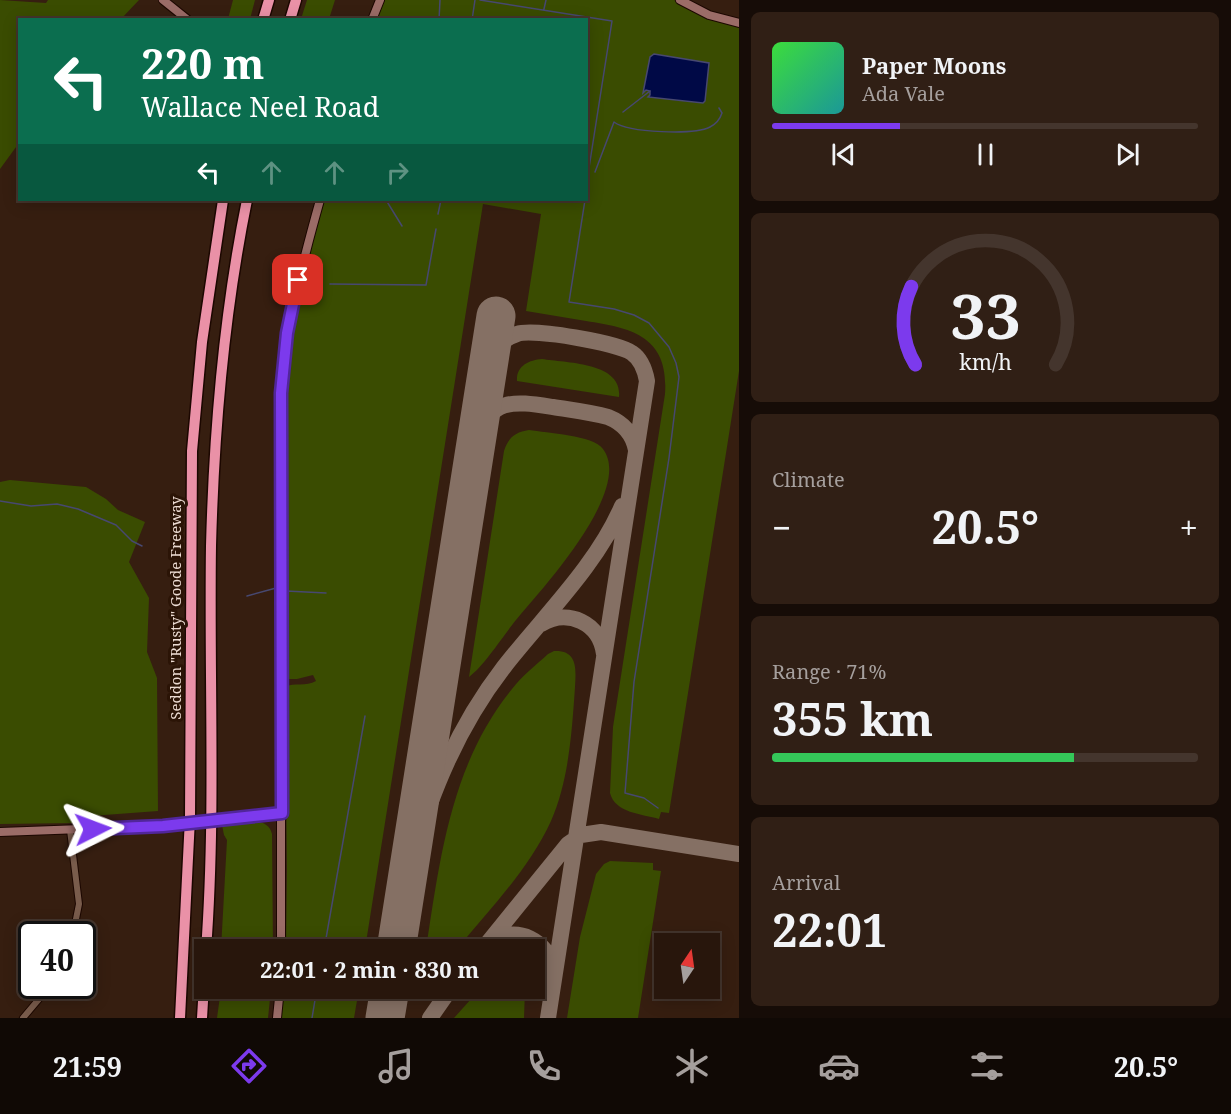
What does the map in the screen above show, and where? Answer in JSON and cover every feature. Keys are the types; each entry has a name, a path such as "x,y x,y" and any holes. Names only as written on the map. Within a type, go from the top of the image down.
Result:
{"highway":[{"path":"264,18 269,0"},
{"path":"291,18 296,0"},
{"name":"Seddon \"Rusty\" Goode Freeway","path":"180,1018 190,818 192,451 202,342 223,201"},
{"path":"207,939 211,856 211,547 216,429 234,266 247,201"},
{"path":"202,1018 203,999"}],"street":[{"path":"163,0 186,18"},
{"path":"373,18 380,0"},
{"path":"680,0 709,15 739,23"},
{"path":"281,939 281,393 293,299 320,201"},
{"path":"0,832 163,826 282,813"},
{"path":"70,830 79,904 76,921"},
{"path":"23,1018 39,999"},
{"path":"277,1018 279,999"}],"green space":[{"path":"0,0 46,3 48,0 139,0 122,18 18,18 18,144 0,169"},
{"path":"233,0 255,0 250,18 228,18"},
{"path":"307,0 335,0 329,18 301,18"},
{"path":"385,0 674,0 704,17 739,27 739,371 669,813 661,812 659,819 637,814 617,805 610,793 613,727 665,394 665,375 661,360 645,339 633,332 619,327 526,311 541,214 483,204 367,939 286,939 285,687 316,681 313,675 297,679 285,677 285,389 291,337 306,264 325,201 588,201 588,18 376,18"},
{"path":"542,359 591,366 603,371 618,385 619,397 517,381 519,371 524,365"},
{"path":"529,430 580,438 598,444 603,449 609,467 606,489 596,513 563,564 469,677 504,451 513,436"},
{"path":"10,480 86,487 106,499 118,510 145,522 129,562 149,598 147,652 157,678 158,811 91,816 76,823 0,824 0,482"},
{"path":"554,651 568,654 574,662 576,674 569,755 562,789 551,821 532,856 465,939 428,939 451,813 475,748 491,718 512,689 548,654"},
{"path":"256,821 270,828 272,834 273,939 222,939 227,840 222,825"},
{"path":"610,861 653,863 653,870 661,871 638,1018 567,1018 580,937 596,874 604,864"},
{"path":"220,999 270,999 268,1018 217,1018"},
{"path":"283,999 357,999 354,1018 281,1018"},
{"path":"471,999 525,999 524,1018 454,1018"}],"shaded area":[{"path":"654,54 709,63 705,101 703,103 648,97 650,91 646,90 643,93 650,57"}],"waterway":[{"path":"439,18 440,0"},
{"path":"472,18 475,0"},
{"path":"480,0 612,21 588,174"},
{"path":"544,9 546,0"},
{"path":"623,112 650,91"},
{"path":"595,172 614,122 647,131 702,130 710,127 719,119 722,113 719,108"},
{"path":"387,201 402,226"},
{"path":"438,214 441,201"},
{"path":"585,201 569,302 614,309 634,315 649,323 669,347 679,377 669,458 634,682 625,793 644,798 658,808"},
{"path":"330,284 426,285 436,229"},
{"path":"0,501 31,506 57,504 78,509 116,525 132,541 142,546"},
{"path":"247,596 276,588"},
{"path":"286,591 326,593"},
{"path":"326,939 365,716"},
{"path":"312,1018 315,999"}],"taxiway":[{"path":"489,362 499,345 511,336 526,333 557,335 594,341 632,353 642,365 647,381 548,1018"},
{"path":"476,442 488,417 496,410 505,405 526,404 608,417 618,422 626,430 636,450"},
{"path":"410,863 437,785 473,713 504,667 584,570 622,506"},
{"path":"541,624 551,619 562,618 581,621 596,634 604,654"},
{"path":"491,939 568,844 581,835 601,832 739,854"},
{"path":"496,939 510,935 520,935 532,939"},
{"path":"545,951 554,972"},
{"path":"430,1018 443,999"}],"runway":[{"path":"398,939 496,316"},
{"path":"385,1018 388,999"}],"route":[{"path":"93,829 163,826 282,813 281,393 287,333 298,280"}]}
